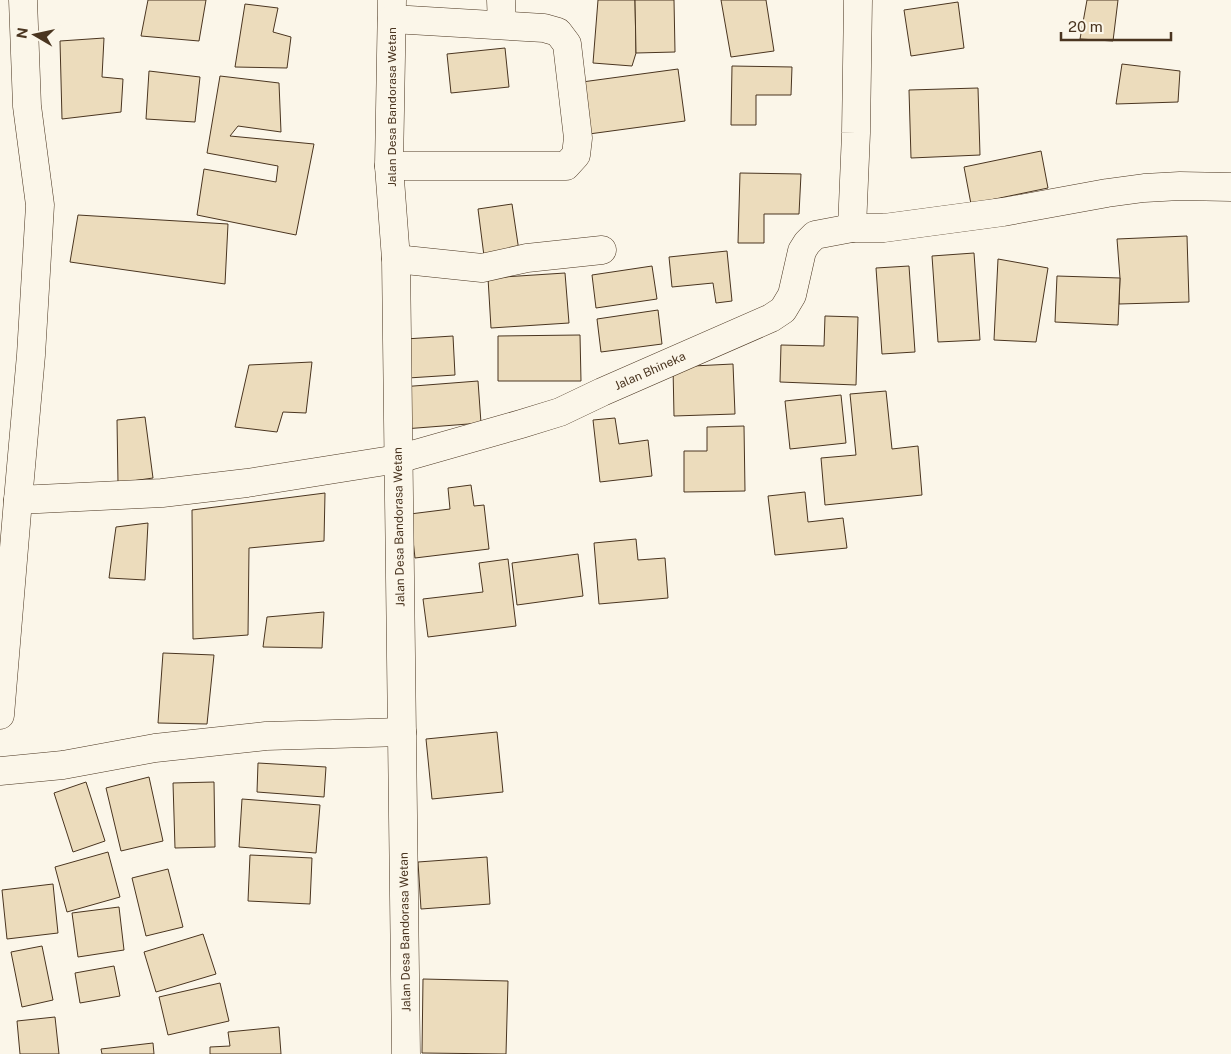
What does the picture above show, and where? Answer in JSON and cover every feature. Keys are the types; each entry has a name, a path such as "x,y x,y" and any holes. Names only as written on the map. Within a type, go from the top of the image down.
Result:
{"street":[{"path":"0,715 31,355 40,205 27,106 23,0"},
{"path":"852,228 858,0"},
{"path":"389,166 566,166 576,156 578,138 567,44 558,32 502,12 392,10"},
{"name":"Jalan Desa Bandorasa Wetan","path":"392,10 389,166 396,259 402,732 400,1049"},
{"name":"Jalan Bhineka","path":"18,500 162,493 228,486 398,459 560,412 771,318 783,310 792,294 802,251 815,235 852,228 884,228 1003,212 1144,188 1180,186 1231,187"},
{"path":"396,259 482,268 526,258 602,250"},
{"path":"0,771 63,765 155,748 266,736 402,732"}],"building":[{"path":"148,0 206,0 199,41 141,36"},
{"path":"598,0 635,0 636,53 632,66 593,63"},
{"path":"635,0 674,0 675,52 636,53"},
{"path":"721,0 766,0 774,51 731,57"},
{"path":"1087,0 1118,0 1113,41 1080,39"},
{"path":"958,2 964,48 911,56 904,10"},
{"path":"245,4 278,8 273,32 291,37 287,68 235,67"},
{"path":"104,38 102,77 123,79 121,112 62,119 60,41"},
{"path":"505,48 509,87 451,93 447,54"},
{"path":"1122,64 1180,71 1178,102 1116,104"},
{"path":"732,66 792,67 791,95 756,95 756,125 731,125"},
{"path":"678,69 685,121 589,134 582,82"},
{"path":"149,71 200,77 195,122 146,119"},
{"path":"220,76 279,83 281,132 238,126 230,136 314,144 296,235 197,215 204,169 276,182 278,166 207,153"},
{"path":"978,88 980,155 911,158 909,90"},
{"path":"1041,151 1048,188 971,204 964,167"},
{"path":"740,173 801,174 799,214 764,214 764,243 738,243"},
{"path":"512,204 519,251 484,256 478,209"},
{"path":"78,215 228,224 225,284 70,262"},
{"path":"1187,236 1189,302 1119,304 1120,278 1117,239"},
{"path":"727,251 732,301 716,303 713,283 672,287 669,257"},
{"path":"974,253 980,340 938,342 932,256"},
{"path":"998,259 1048,268 1036,342 994,340"},
{"path":"652,266 657,299 596,308 592,275"},
{"path":"909,266 915,352 882,354 876,268"},
{"path":"565,273 569,323 491,328 488,278"},
{"path":"1057,276 1120,278 1118,325 1055,322"},
{"path":"658,310 662,344 601,352 597,319"},
{"path":"825,316 858,317 856,385 780,382 781,345 824,346"},
{"path":"580,335 581,381 498,381 498,336"},
{"path":"453,336 455,375 408,378 405,339"},
{"path":"312,362 306,413 283,412 277,432 235,427 249,365"},
{"path":"733,364 735,414 674,416 673,367"},
{"path":"478,381 481,423 404,429 401,387"},
{"path":"886,391 892,449 918,446 922,495 825,505 821,458 856,455 850,394"},
{"path":"841,395 846,443 790,449 785,401"},
{"path":"145,417 153,478 118,483 117,420"},
{"path":"615,418 619,444 648,440 652,476 600,482 593,420"},
{"path":"744,426 745,491 684,492 684,451 707,451 707,427"},
{"path":"471,485 474,506 484,505 489,549 415,558 410,514 450,509 448,488"},
{"path":"805,492 808,522 843,518 847,548 775,555 768,496"},
{"path":"325,493 324,541 249,548 248,635 193,639 192,510"},
{"path":"148,523 145,580 109,578 116,527"},
{"path":"636,539 638,560 665,558 668,598 599,604 594,543"},
{"path":"578,554 583,596 517,605 512,563"},
{"path":"508,559 516,626 428,637 423,599 483,592 479,563"},
{"path":"324,612 322,648 263,647 267,617"},
{"path":"163,653 214,655 207,724 158,723"},
{"path":"497,732 503,792 432,799 426,739"},
{"path":"258,763 326,767 324,797 257,792"},
{"path":"149,777 163,841 121,851 106,788"},
{"path":"86,782 105,841 73,852 54,793"},
{"path":"214,782 215,847 175,848 173,783"},
{"path":"242,799 320,805 316,853 239,847"},
{"path":"108,852 120,897 67,912 55,867"},
{"path":"250,855 312,858 310,904 248,901"},
{"path":"487,857 490,904 421,909 418,862"},
{"path":"168,869 183,927 146,936 132,878"},
{"path":"53,884 58,933 7,939 2,890"},
{"path":"119,907 124,950 78,957 72,913"},
{"path":"203,934 216,974 156,992 144,952"},
{"path":"42,946 53,1000 22,1007 11,952"},
{"path":"114,966 120,996 80,1003 75,973"},
{"path":"423,979 508,981 506,1054 422,1053"},
{"path":"220,983 229,1021 168,1035 159,997"},
{"path":"55,1017 59,1054 20,1054 17,1021"},
{"path":"279,1027 281,1054 210,1054 210,1047 230,1046 228,1032"},
{"path":"153,1043 154,1054 102,1054 101,1049"}]}
